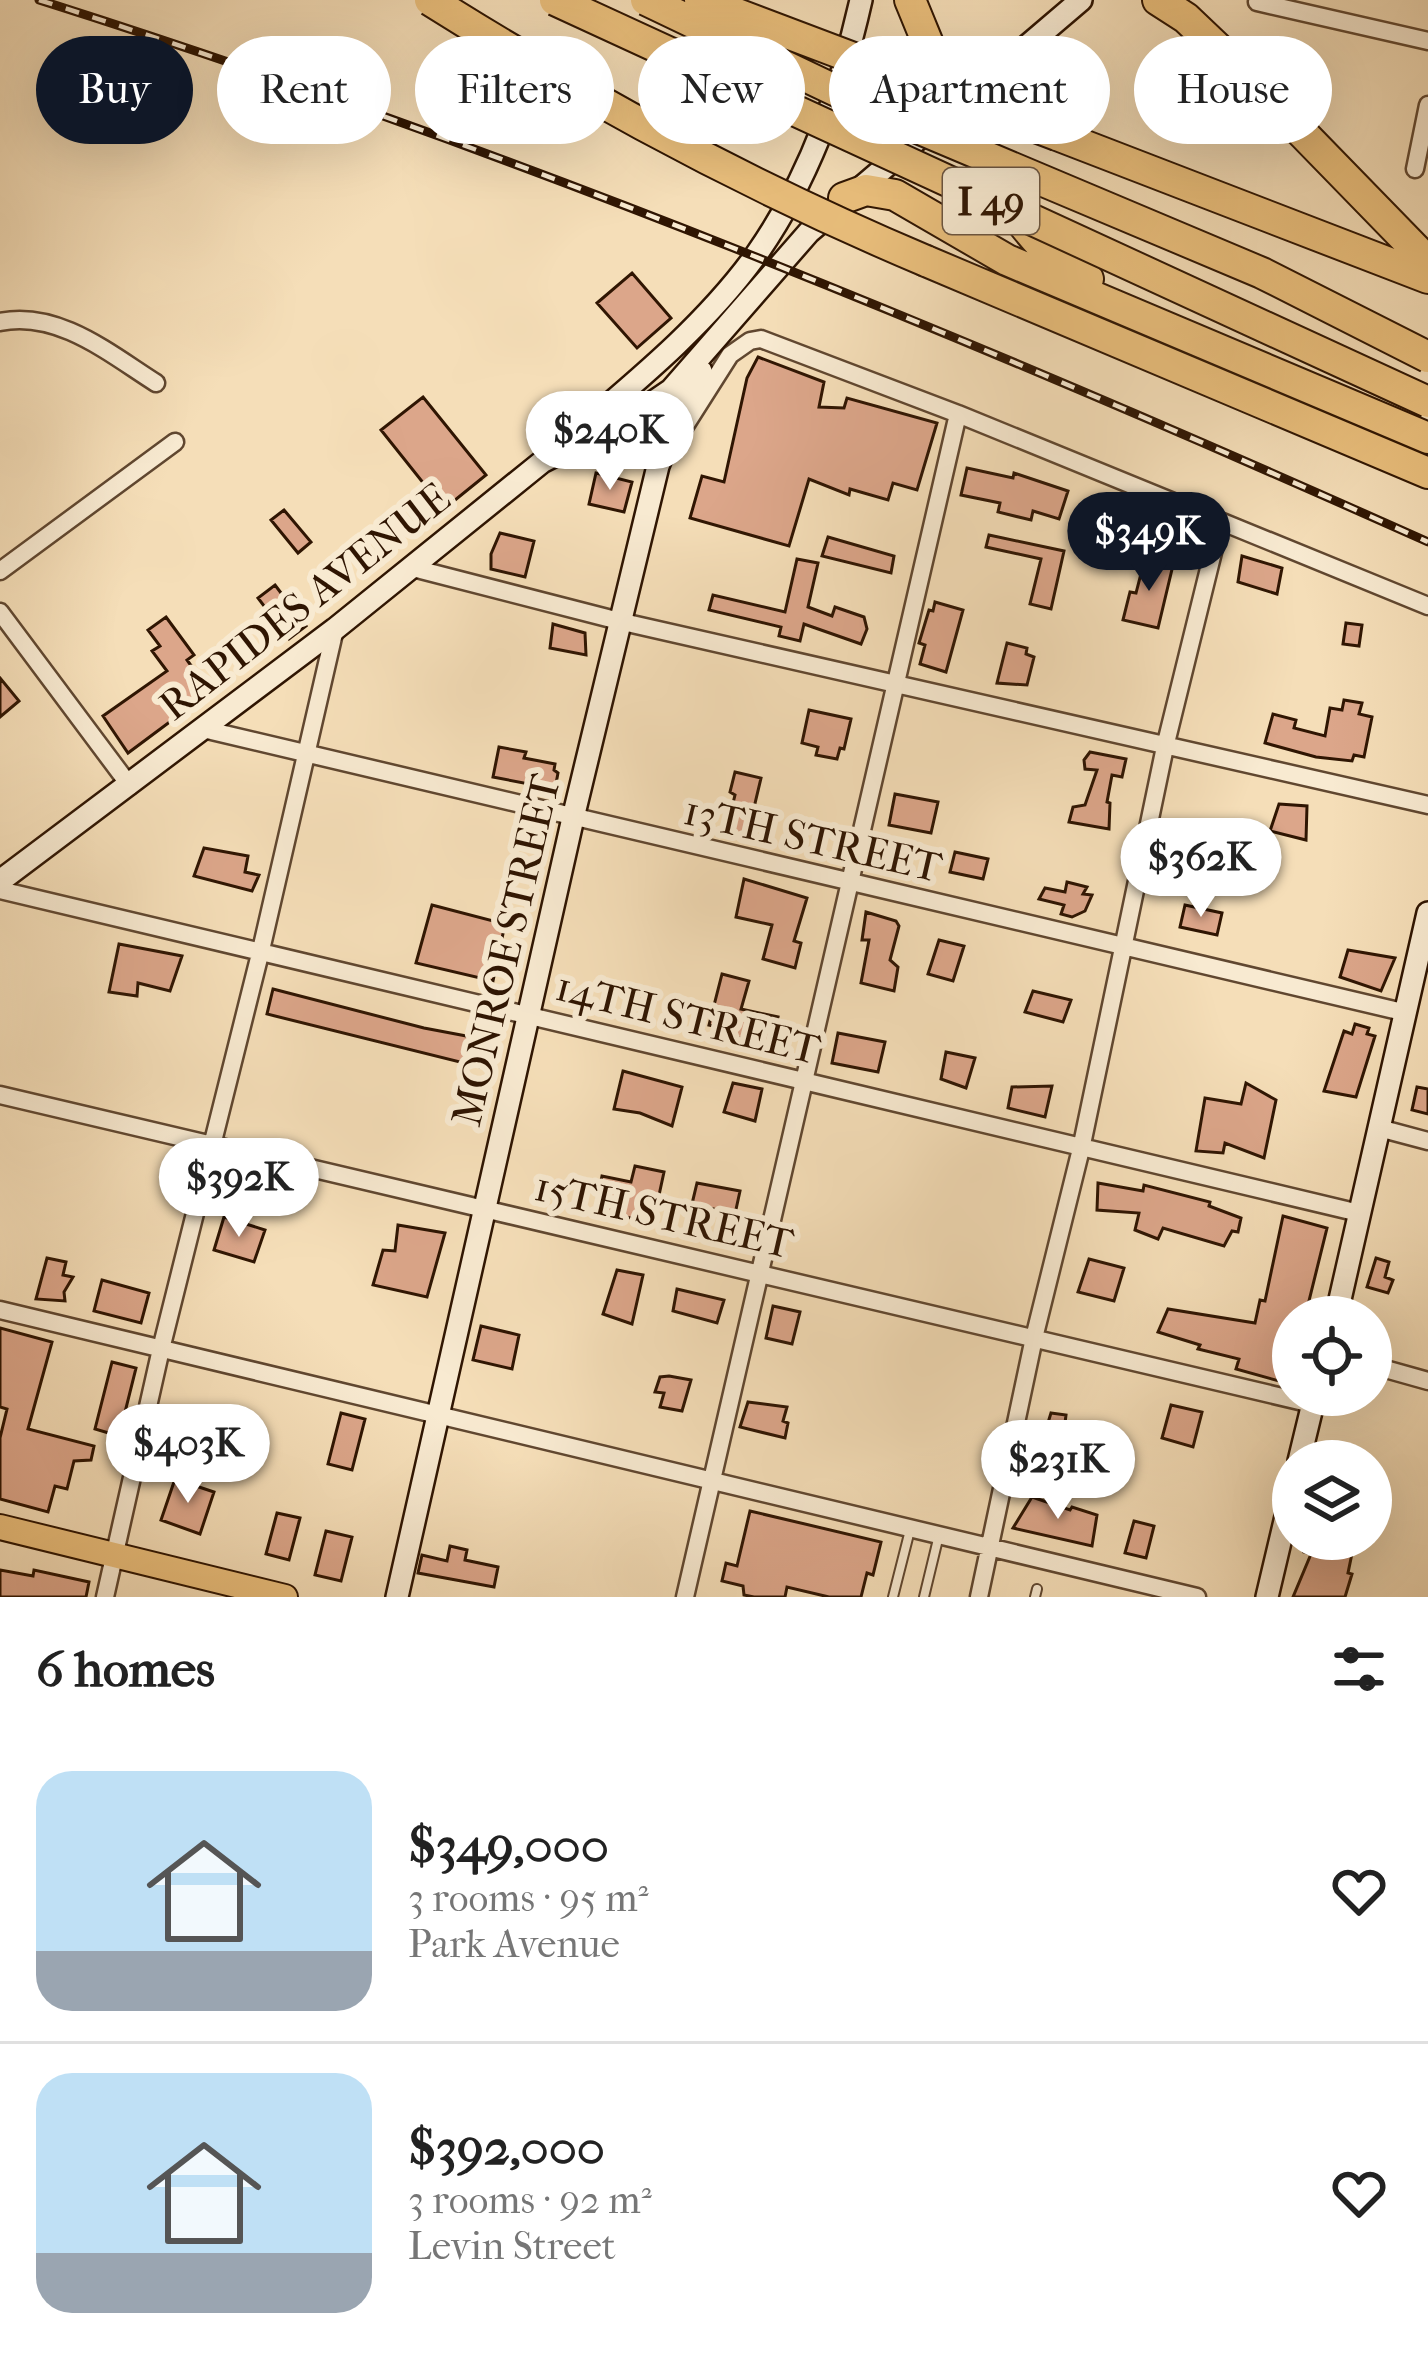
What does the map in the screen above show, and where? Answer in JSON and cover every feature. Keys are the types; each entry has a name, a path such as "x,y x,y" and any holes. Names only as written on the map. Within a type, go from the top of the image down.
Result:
{"highway":[{"path":"430,0 670,137 926,261 1428,473"},
{"name":"I 49","path":"555,0 1428,402"},
{"name":"I 49","path":"646,0 887,116 1262,273 1428,357"},
{"path":"700,0 1428,278"},
{"path":"910,0 925,36"},
{"path":"1158,0 1186,19 1247,76 1428,262"},
{"path":"975,144 998,187 1046,251 1142,317"},
{"path":"844,198 866,190 895,195 1007,260 1428,438"}],"main road":[{"path":"542,462 663,358 757,253 805,168 845,72 861,0"},
{"name":"RAPIDES AVENUE","path":"1038,36 1081,0"},
{"name":"RAPIDES AVENUE","path":"0,885 413,568 542,462 633,416 670,390 785,258 844,198 909,144"},
{"name":"MONROE STREET","path":"397,1597 573,818 658,466 687,394 724,333"},
{"path":"1341,1296 1428,913"},
{"path":"0,1527 285,1597"},
{"path":"1267,1597 1276,1560"}],"street":[{"path":"1257,2 1428,41"},
{"path":"1415,169 1428,105"},
{"path":"0,322 16,319 78,333 156,383"},
{"path":"658,466 691,423 730,355 750,341 775,342 1428,606"},
{"path":"685,1597 958,414"},
{"path":"0,571 175,442"},
{"path":"979,1597 1034,1338 1081,1149 1165,747 1220,524"},
{"path":"413,568 623,622 1428,805"},
{"path":"0,612 130,786"},
{"path":"104,1597 334,629"},
{"name":"13TH STREET","path":"202,729 1407,1013"},
{"name":"14TH STREET","path":"0,885 1359,1213"},
{"name":"15TH STREET","path":"0,1095 1272,1391"},
{"path":"1379,1129 1428,1141"},
{"path":"0,1310 1197,1597"},
{"path":"1392,1371 1428,1381"}],"lane":[{"path":"892,1597 910,1529"},
{"path":"925,1597 939,1535"}],"building":[{"path":"632,273 671,318 637,348 597,303"},
{"path":"758,357 824,382 819,407 844,408 847,398 937,423 917,490 893,483 888,500 850,489 849,495 809,479 789,546 690,518 702,476 724,482 747,378"},
{"path":"423,397 486,475 444,509 381,430"},
{"path":"967,468 1013,478 1014,473 1068,491 1059,519 1033,511 1031,520 998,512 1000,503 961,495"},
{"path":"596,473 632,482 624,512 589,504"},
{"path":"284,510 311,542 298,553 271,520"},
{"path":"500,533 534,541 525,577 491,569 491,554"},
{"path":"989,535 1064,551 1051,609 1030,604 1041,559 986,547"},
{"path":"828,537 894,556 891,573 822,556"},
{"path":"1242,556 1282,568 1277,594 1238,582"},
{"path":"1145,558 1173,565 1158,628 1123,620"},
{"path":"797,559 818,563 808,607 832,616 835,607 864,617 867,629 861,644 804,624 800,641 779,636 781,627 709,610 713,595 785,612"},
{"path":"275,585 306,626 289,639 258,598"},
{"path":"935,602 963,610 946,672 920,664 925,645 919,643"},
{"path":"166,617 194,655 187,660 210,692 128,753 103,716 167,671 152,651 160,646 148,630"},
{"path":"1346,623 1362,625 1359,646 1343,644"},
{"path":"553,624 585,633 586,655 550,648"},
{"path":"1007,643 1027,648 1026,654 1034,657 1027,685 997,683"},
{"path":"0,678 19,701 0,717"},
{"path":"1344,700 1362,703 1359,714 1372,717 1364,757 1354,755 1352,761 1316,757 1265,743 1273,714 1296,720 1294,728 1325,736 1330,708 1342,710"},
{"path":"809,710 851,719 837,759 816,755 818,747 802,743"},
{"path":"499,747 555,764 555,789 493,777"},
{"path":"1090,752 1126,759 1122,777 1112,775 1109,829 1069,822 1073,807 1085,805 1097,770 1085,769"},
{"path":"735,772 761,778 747,837 726,832"},
{"path":"895,794 938,802 931,833 889,825"},
{"path":"1279,804 1307,806 1306,840 1270,831"},
{"path":"204,848 248,856 245,872 259,875 252,891 194,876"},
{"path":"955,852 988,859 983,879 950,872"},
{"path":"744,879 807,898 794,941 801,943 795,968 763,959 772,925 736,917"},
{"path":"1067,882 1087,887 1083,894 1092,895 1085,911 1072,917 1061,914 1064,905 1039,899 1045,888 1065,892"},
{"path":"432,905 505,924 493,981 416,963"},
{"path":"1185,905 1222,913 1217,935 1180,927"},
{"path":"866,912 899,926 890,960 898,967 894,991 861,983 869,940 862,940"},
{"path":"939,940 964,946 953,981 928,974"},
{"path":"119,944 182,956 170,991 138,983 137,996 109,992"},
{"path":"1348,950 1395,958 1381,991 1340,977"},
{"path":"722,974 749,981 741,1009 778,1017 771,1045 726,1035 728,1029 709,1025"},
{"path":"273,989 498,1042 492,1070 267,1014"},
{"path":"1033,991 1071,1000 1063,1022 1025,1012"},
{"path":"1355,1024 1369,1028 1367,1034 1375,1036 1356,1097 1324,1091 1344,1031 1352,1034"},
{"path":"838,1033 885,1042 878,1072 832,1063"},
{"path":"946,1052 975,1058 966,1088 941,1079"},
{"path":"623,1071 682,1087 672,1126 614,1109"},
{"path":"733,1083 762,1089 755,1121 724,1112"},
{"path":"1246,1083 1276,1100 1264,1158 1225,1143 1223,1153 1196,1151 1205,1098 1241,1104"},
{"path":"1052,1086 1045,1117 1008,1108 1012,1087"},
{"path":"1417,1087 1428,1089 1428,1114 1412,1110"},
{"path":"635,1166 664,1172 653,1223 595,1210 602,1176 631,1182"},
{"path":"697,1183 740,1191 735,1214 692,1204"},
{"path":"1098,1183 1143,1191 1144,1185 1210,1202 1209,1206 1241,1218 1238,1232 1232,1231 1224,1246 1163,1228 1158,1239 1135,1230 1139,1213 1097,1210"},
{"path":"1283,1216 1327,1228 1310,1296 1272,1296 1272,1379 1236,1369 1239,1359 1158,1332 1168,1309 1255,1323 1260,1300 1265,1301"},
{"path":"224,1217 265,1230 254,1262 214,1250"},
{"path":"398,1225 445,1233 427,1297 373,1285 383,1250 395,1251"},
{"path":"47,1258 66,1262 63,1275 73,1277 64,1292 65,1301 36,1299"},
{"path":"1376,1258 1389,1262 1385,1277 1393,1280 1388,1293 1367,1287"},
{"path":"1089,1259 1124,1268 1114,1301 1078,1292"},
{"path":"617,1270 643,1275 632,1324 603,1314"},
{"path":"102,1280 149,1293 141,1323 94,1311"},
{"path":"677,1289 724,1300 717,1323 673,1311"},
{"path":"773,1306 800,1312 792,1344 766,1338"},
{"path":"481,1326 519,1335 512,1369 473,1360"},
{"path":"0,1328 52,1342 28,1429 94,1446 91,1460 74,1461 67,1489 55,1486 48,1512 0,1499 0,1438 7,1409 0,1407"},
{"path":"112,1362 136,1368 119,1436 95,1429"},
{"path":"660,1377 691,1380 682,1411 660,1407 664,1393 655,1392"},
{"path":"748,1402 787,1407 785,1438 740,1427"},
{"path":"1171,1405 1202,1412 1193,1447 1162,1438"},
{"path":"341,1413 365,1419 352,1470 328,1464"},
{"path":"1051,1413 1066,1415 1065,1423 1081,1428 1075,1450 1043,1439"},
{"path":"175,1479 214,1492 200,1534 161,1520"},
{"path":"1032,1497 1097,1515 1092,1546 1013,1528"},
{"path":"750,1511 881,1542 873,1575 867,1573 861,1597 829,1597 787,1587 785,1597 754,1597 744,1595 743,1586 722,1581 726,1563 737,1566"},
{"path":"277,1513 300,1518 289,1560 266,1554"},
{"path":"1134,1521 1154,1526 1146,1558 1125,1553"},
{"path":"326,1531 352,1537 341,1581 315,1575"},
{"path":"450,1546 467,1550 465,1560 498,1567 494,1587 418,1573 422,1555 447,1561"},
{"path":"1308,1560 1351,1560 1345,1597 1293,1597"},
{"path":"0,1570 33,1576 34,1570 89,1582 86,1597 0,1597"}],"railway":[{"path":"39,0 393,119 741,251 1086,393 1428,542"}]}
